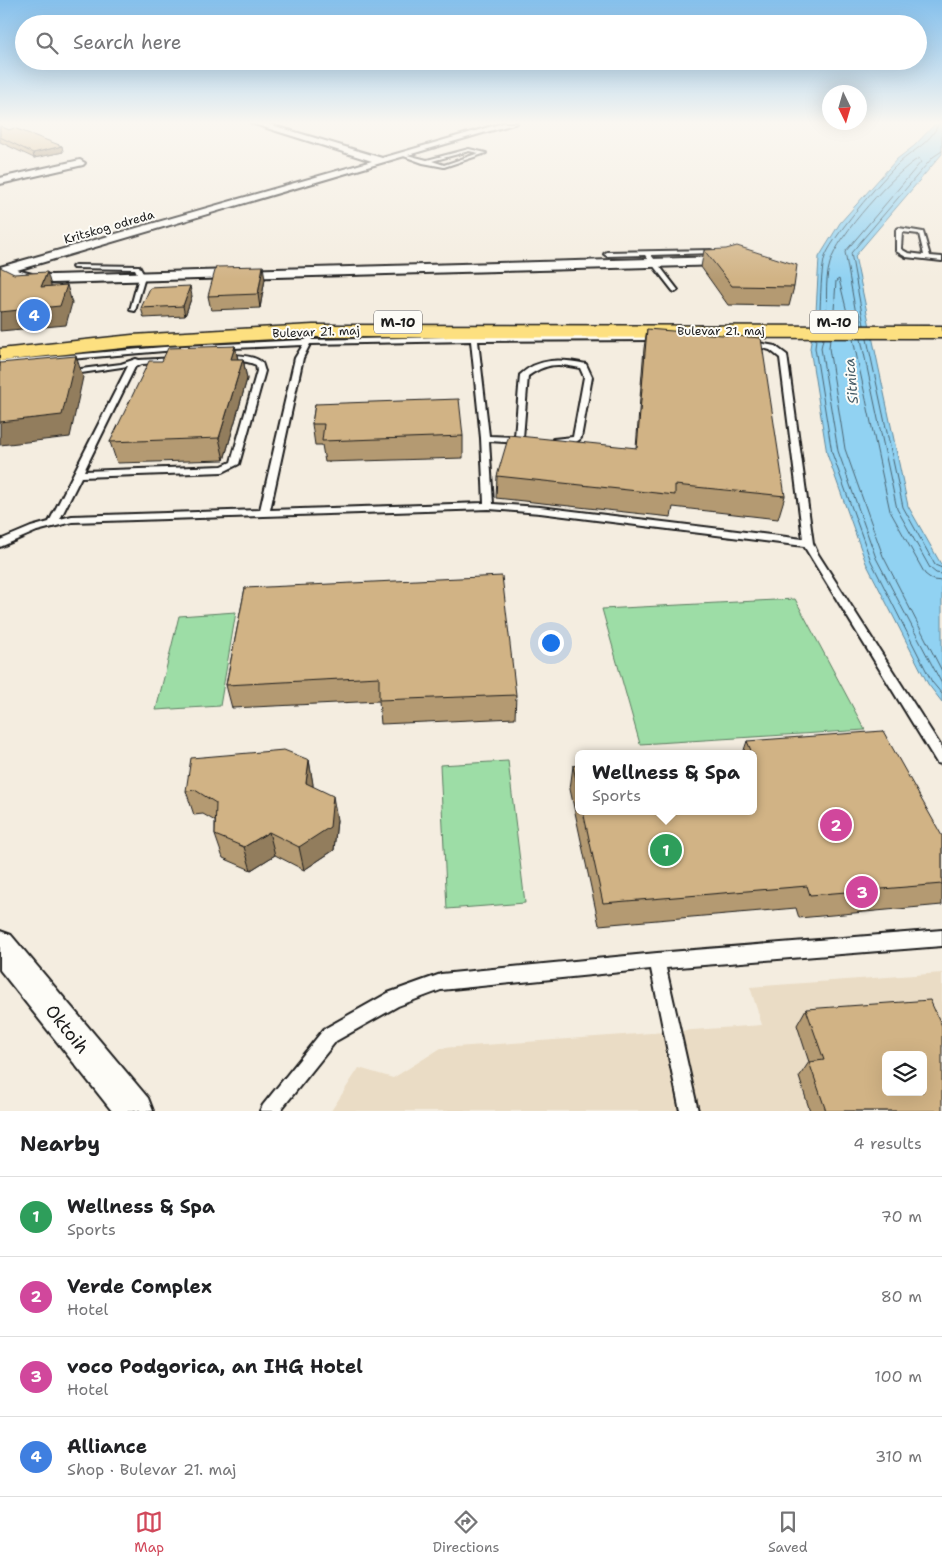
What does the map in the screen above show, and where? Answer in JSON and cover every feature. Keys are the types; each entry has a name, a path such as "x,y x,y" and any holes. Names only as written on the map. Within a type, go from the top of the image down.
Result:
{"main road":[{"name":"Bulevar 21. maj","path":"0,346 183,330 332,323 780,326"},
{"name":"M-10","path":"780,326 890,327 942,324"},
{"name":"Bulevar 21. maj","path":"0,355 142,340 680,335 780,326"},
{"name":"M-10","path":"890,327 942,332"}],"street":[{"path":"0,181 26,175"},
{"name":"Kritskog odreda","path":"2,270 335,175"},
{"path":"2,270 31,278 142,277 651,258 723,261"},
{"name":"Oktoih","path":"0,946 135,1111"}],"lane":[{"path":"927,257 921,233 899,230 898,250 901,253 927,257 942,259"},
{"path":"607,254 651,258 711,252"},
{"path":"651,258 675,290"},
{"path":"75,267 137,267 142,277 133,310"},
{"path":"0,363 310,337 474,339 680,335 708,341"},
{"path":"264,514 299,358 310,337"},
{"path":"474,339 485,438 489,506"},
{"path":"735,342 764,346 777,351 784,357 808,543 822,569 942,759"},
{"path":"54,522 132,366 136,363 140,350"},
{"path":"78,474 223,469 236,464 261,367 259,364 247,359 216,358"},
{"path":"59,374 136,363 181,360"},
{"path":"485,438 524,440 524,375 542,363 565,362 583,366 588,377 577,438 574,441 548,441"},
{"path":"0,544 54,522 72,520 489,506 533,509 808,543"},
{"path":"269,1111 330,1035 394,999 417,989 441,982 657,961 942,938"},
{"path":"657,961 690,1111"}],"shaded area":[{"path":"942,973 942,1111 331,1111 359,1068 393,1078 441,1048 762,1025 750,987"}],"green space":[{"path":"795,599 865,730 640,744 602,609"},
{"path":"236,612 220,706 156,710 179,616"},
{"path":"508,761 525,903 447,909 440,765"}],"water":[{"name":"Sitnica","path":"883,175 924,175 855,256 908,506 942,566 942,702 928,684 866,563 827,454 810,348 816,312 819,257 840,223"}],"building":[{"path":"737,246 797,265 794,287 732,286 704,250 726,249"},
{"path":"263,266 258,294 208,296 216,267"},
{"path":"0,267 14,274 47,272 41,287 67,285 60,306 0,312"},
{"path":"190,286 183,306 141,308 150,288"},
{"path":"647,329 761,338 785,496 675,485 675,495 497,476 509,435 637,448"},
{"path":"235,346 231,359 243,359 219,438 110,442 149,361 162,361 168,348"},
{"path":"76,356 62,415 0,422 0,363"},
{"path":"459,399 463,436 322,441 324,424 312,424 315,404"},
{"path":"502,576 516,695 379,700 379,677 226,685 245,588"},
{"path":"883,731 942,836 942,884 810,895 807,886 603,903 584,815 757,815 757,750 751,750 747,741"},
{"path":"284,750 309,760 306,783 333,796 330,827 299,847 269,832 244,847 215,835 216,803 195,790 186,791 191,758"},
{"path":"930,1000 942,1026 942,1111 826,1111 809,1062 824,1060 806,1009"}],"place":[{"name":"Alliance","path":"34,315"},
{"name":"Verde Complex","path":"836,825"},
{"name":"Wellness & Spa","path":"666,850"},
{"name":"voco Podgorica, an IHG Hotel","path":"862,892"}]}
